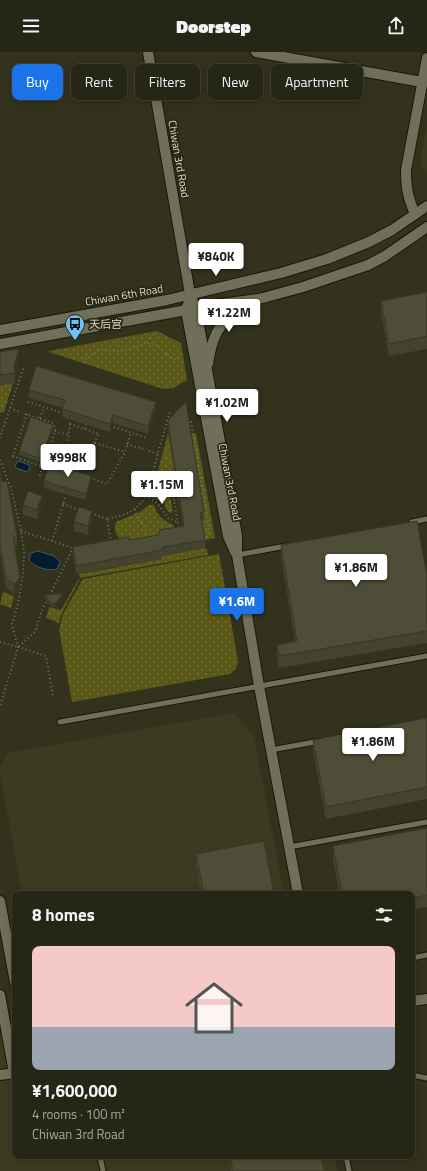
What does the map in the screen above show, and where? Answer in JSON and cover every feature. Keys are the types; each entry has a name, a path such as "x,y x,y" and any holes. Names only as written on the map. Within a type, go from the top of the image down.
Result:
{"street":[{"name":"Chiwan 3rd Road","path":"148,52 190,294 191,309 228,536 236,555 297,891"},
{"path":"256,52 422,82"},
{"path":"415,214 408,199 406,170 427,58"},
{"name":"Chiwan 6th Road","path":"0,330 190,294 281,273 327,259 370,242 392,230 427,206"},
{"path":"0,344 191,309 259,300 303,288 368,265 386,256 427,227"},
{"path":"207,374 211,347 220,326 238,310 259,300"},
{"name":"Chiwan 3rd Road","path":"191,309 207,374 237,536 236,555"},
{"path":"0,901 12,966"},
{"path":"0,995 12,1057"},
{"path":"415,1000 427,998"},
{"path":"0,1075 12,1073"}],"lane":[{"path":"404,524 427,519"},
{"path":"236,555 290,545"},
{"path":"60,722 427,656"},
{"path":"271,750 325,740"},
{"path":"289,848 427,822"},
{"path":"415,957 427,955"},
{"path":"415,1076 427,1078"},
{"path":"101,1159 103,1171"},
{"path":"347,1159 349,1171"}],"path":[{"path":"82,363 100,349 112,352 129,350 146,343 157,346 170,357 179,361"},
{"path":"0,438 24,366"},
{"path":"28,402 60,412"},
{"path":"40,418 44,406"},
{"path":"10,408 20,412"},
{"path":"63,504 107,519 124,515 140,505 146,495 170,412"},
{"path":"39,478 43,465 55,431 53,423 26,414 13,456 43,465 51,466"},
{"path":"183,418 191,422 209,526 208,534 204,542"},
{"path":"70,424 99,434 87,457 67,451 69,435 70,424"},
{"path":"85,429 86,424"},
{"path":"114,427 148,438"},
{"path":"55,431 69,435"},
{"path":"86,477 107,484 125,452 131,433"},
{"path":"94,443 125,452"},
{"path":"127,444 143,449"},
{"path":"149,451 158,454"},
{"path":"65,471 72,474 78,454"},
{"path":"0,460 11,488 24,551 23,575 12,625 18,647"},
{"path":"175,475 170,476 179,532"},
{"path":"52,541 66,494"},
{"path":"146,495 158,504 168,518 178,522"},
{"path":"174,500 179,499"},
{"path":"135,509 137,517 146,529 143,540 140,543"},
{"path":"105,545 112,543 107,519"},
{"path":"21,532 78,550"},
{"path":"0,706 18,647 35,632 42,610 73,548"},
{"path":"0,642 46,656 53,696"}],"shaded area":[{"path":"427,125 427,176 420,162"},
{"path":"157,331 181,343 187,380 173,388 163,389 49,352 49,351"},
{"path":"13,383 4,412 0,413 0,385"},
{"path":"168,433 175,472 167,474 173,513 168,512 163,502 151,497"},
{"path":"196,433 215,538 204,540 186,523 190,434"},
{"path":"149,505 154,505 161,518 174,525 173,530 159,539 122,541 116,532 116,522 140,512"},
{"path":"205,548 208,555 80,578 79,574 162,559 162,556"},
{"path":"219,554 238,661 233,671 230,674 72,702 59,629 64,612 83,579"},
{"path":"80,579 63,611 58,624 57,622 46,618 49,607 61,610"},
{"path":"3,592 14,596 11,608 0,604"},
{"path":"234,713 254,737 283,891 21,891 0,773 0,768 7,753"},
{"path":"12,1036 12,1159 335,1159 337,1171 0,1171 0,1038"}],"water":[{"path":"18,461 30,466 28,472 16,468 15,466"},
{"path":"38,551 54,556 60,562 57,569 49,570 32,563 29,560 31,553"}],"building":[{"path":"427,292 427,336 389,344 381,301"},
{"path":"19,349 14,366 15,373 0,375 0,352"},
{"path":"36,366 156,402 148,426 113,415 110,424 62,409 65,400 29,390"},
{"path":"186,402 204,512 200,513 205,540 162,547 162,550 76,566 73,547 129,537 129,540 159,535 159,530 184,526 168,422"},
{"path":"31,417 53,425 41,459 19,451"},
{"path":"49,463 91,476 86,494 44,481"},
{"path":"0,468 2,482 7,481 17,536 13,537 20,577 14,584 6,578 0,544"},
{"path":"28,491 42,496 37,510 23,505"},
{"path":"79,507 92,511 88,526 74,521"},
{"path":"417,521 427,576 427,631 279,656 277,645 297,641 281,545"},
{"path":"62,594 55,604 51,603 45,595"},
{"path":"427,718 427,787 326,807 313,740"},
{"path":"427,828 427,895 415,897 415,891 341,891 333,846"},
{"path":"264,841 273,891 203,891 196,854"},
{"path":"231,1159 322,1159 324,1171 233,1171"}],"place":[{"name":"天后宫","path":"75,341"}]}
